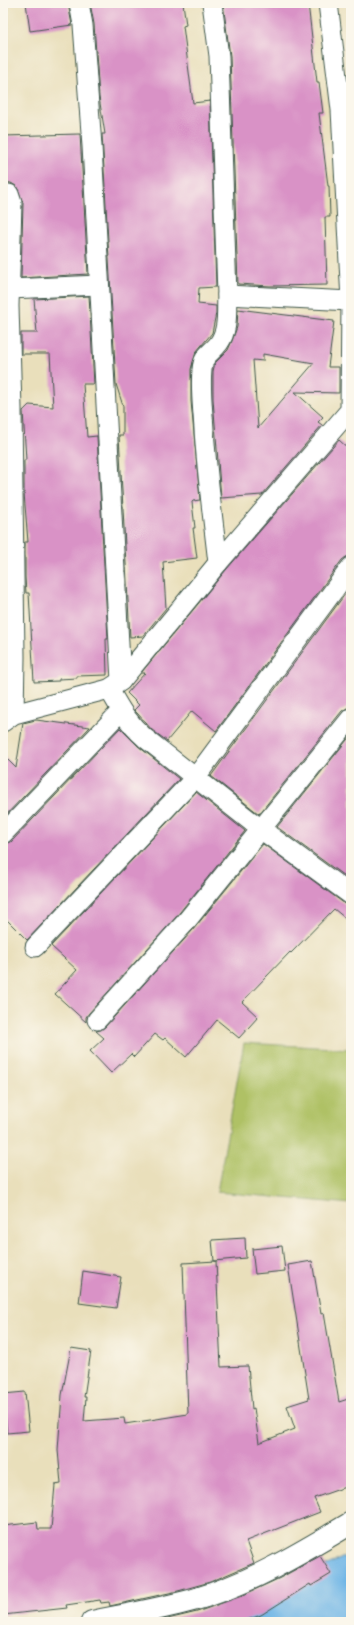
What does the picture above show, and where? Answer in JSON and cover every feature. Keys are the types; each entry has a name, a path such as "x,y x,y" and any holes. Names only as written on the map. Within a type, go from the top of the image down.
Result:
{"street":[{"path":"79,3 83,25 92,146 115,685 121,711 130,724 145,738 262,830 351,895"},
{"path":"212,3 219,56 227,295 226,328 219,344 207,354 204,361 201,388 206,458 218,563"},
{"path":"3,193 9,194 12,203 7,300 9,718 115,685 218,563 351,410 351,301 340,110 328,3"},
{"path":"7,300 99,285"},
{"path":"227,295 351,301"},
{"path":"35,947 195,778 351,567"},
{"path":"3,834 121,711"},
{"path":"97,1020 184,924 262,830 351,718"},
{"path":"92,1622 194,1600 266,1572 351,1523"}],"green space":[{"path":"244,1043 351,1049 351,1204 217,1192"}],"water":[{"path":"351,1553 351,1622 210,1622 348,1555"}],"building":[{"path":"26,3 68,3 72,25 30,31"},
{"path":"90,3 183,3 186,25 183,26 193,103 210,101 216,287 199,288 198,304 216,306 216,313 212,333 196,352 191,369 191,401 200,500 192,502 195,528 193,528 197,558 163,562 166,608 143,636 130,637 119,435 123,435 123,406 116,384 102,134 105,134 99,97 94,24"},
{"path":"223,3 308,3 317,82 319,82 323,113 319,113 329,186 330,217 325,217 327,285 270,286 238,284 230,56"},
{"path":"80,134 88,274 21,278 23,203 16,186 11,183 3,182 3,136"},
{"path":"89,296 94,384 83,384 87,437 97,436 108,639 106,639 107,675 77,676 77,678 59,679 59,681 34,682 29,593 26,593 25,577 25,542 28,542 24,493 24,460 26,460 23,411 29,405 53,407 50,354 21,354 21,333 37,333 34,299"},
{"path":"238,309 334,321 328,367 339,367 339,393 295,392 323,417 318,422 322,425 262,495 221,498 213,399 213,371 215,363 228,350 237,327","holes":["263,354 314,363 258,428 253,360 263,361"]},
{"path":"339,440 351,451 351,556 342,560 216,731 192,711 167,741 152,730 134,710 139,705 127,693 145,673 141,673 226,570"},
{"path":"351,586 351,707 342,711 259,814 211,776"},
{"path":"36,720 90,727 3,818 3,755 16,768 23,723"},
{"path":"120,728 138,746 179,779 27,940 3,916 3,845 11,842"},
{"path":"351,735 351,881 277,827"},
{"path":"196,792 245,831 176,917 89,1013 86,1017 86,1022 55,994 77,970 51,946"},
{"path":"263,844 345,904 351,906 351,923 334,909 291,953 290,952 242,1002 258,1017 239,1038 217,1020 186,1057 165,1038 163,1040 155,1034 134,1057 131,1054 111,1073 90,1051 104,1038 96,1031 105,1027 192,931"},
{"path":"245,1238 246,1258 214,1261 212,1240"},
{"path":"282,1246 285,1271 255,1274 252,1249"},
{"path":"216,1261 221,1367 248,1366 252,1409 254,1408 259,1443 295,1429 287,1406 309,1399 288,1265 312,1261 321,1314 324,1313 339,1402 351,1398 351,1485 314,1498 320,1512 246,1541 254,1563 210,1582 178,1591 110,1606 109,1602 101,1603 100,1600 66,1605 67,1608 3,1615 3,1578 7,1578 3,1544 3,1526 37,1522 38,1529 51,1529 55,1485 61,1484 58,1450 62,1395 71,1348 91,1351 84,1397 86,1397 84,1421 124,1418 125,1424 188,1414 183,1263"},
{"path":"83,1271 121,1277 116,1308 79,1303"},
{"path":"25,1392 29,1431 7,1433 3,1394"},
{"path":"320,1556 331,1574 311,1586 310,1584 261,1615 242,1622 155,1622 197,1612 239,1597 280,1578"}]}
